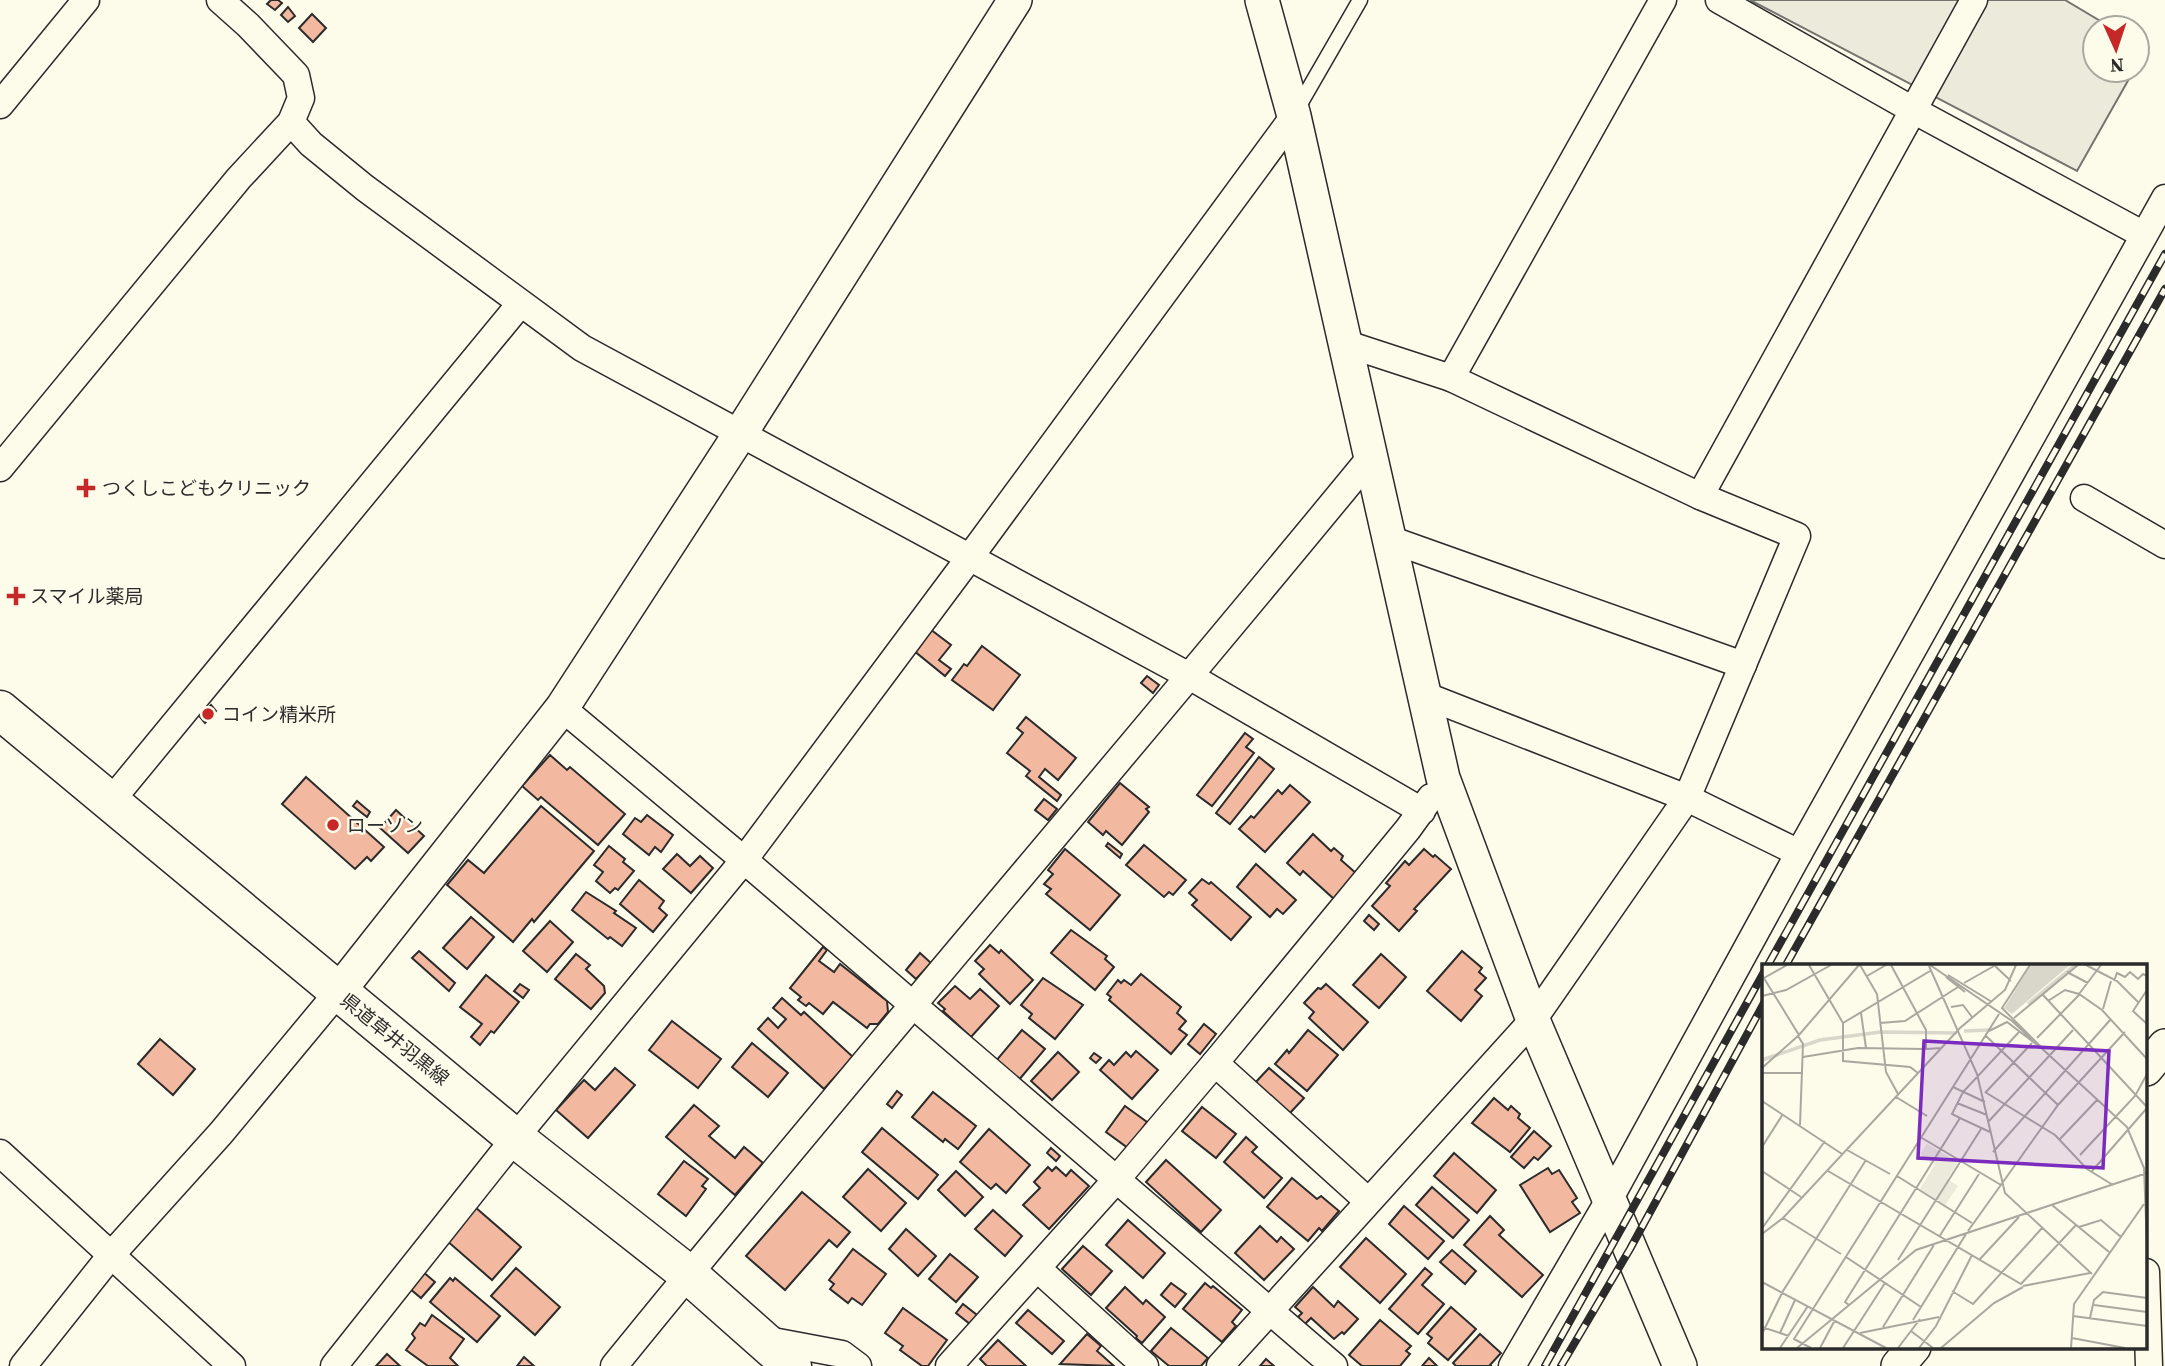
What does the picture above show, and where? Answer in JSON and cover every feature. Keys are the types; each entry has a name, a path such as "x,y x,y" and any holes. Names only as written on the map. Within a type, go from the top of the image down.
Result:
{"main road":[{"name":"県道草井羽黒線","path":"0,710 515,1138 688,1274 764,1352 792,1366"}],"street":[{"path":"0,105 86,0"},
{"path":"0,468 239,178 291,122 301,98 296,75 248,24 220,0"},
{"path":"23,1366 112,1254 221,1133 338,992 562,708 740,434 1015,0"},
{"path":"1262,0 1294,116 1443,778 1532,1020 1679,1366"},
{"path":"1451,378 1662,0"},
{"path":"1719,0 1913,110 2144,235"},
{"path":"1700,496 1974,0"},
{"path":"334,1366 515,1138 744,860 1294,116"},
{"path":"291,122 311,144 365,188 582,348 1191,677 1422,811"},
{"path":"1513,1366 1609,1200 1799,853 2165,198"},
{"path":"110,802 520,303"},
{"path":"1220,1366 1532,1020 1687,798 1797,536 1700,496 1451,378 1344,343"},
{"path":"614,1366 912,1005 1191,677 1370,458"},
{"path":"2084,498 2165,545"},
{"path":"1389,539 1743,665"},
{"path":"1424,695 1687,798 1799,853"},
{"path":"562,708 744,860 1334,1366"},
{"path":"955,1364 1215,1063 1422,811 1443,778"},
{"path":"2148,1067 2165,1046"},
{"path":"1215,1063 1368,1201"},
{"path":"0,1153 232,1366"},
{"path":"2148,1270 2165,1265"},
{"path":"1038,1269 1145,1366"},
{"path":"2148,1334 2149,1366"},
{"path":"1898,1366 1912,1348"},
{"path":"764,1352 842,1354 858,1366"}],"lane":[{"path":"1294,116 1360,0"}],"shaded area":[{"path":"1750,0 2065,0 2088,14 2081,14 2081,84 2126,84 2077,171"}],"building":[{"path":"271,0 282,3 275,10 267,4"},
{"path":"288,7 295,16 288,22 281,15"},
{"path":"312,14 326,28 313,42 299,28"},
{"path":"930,629 951,645 939,660 951,669 945,676 913,650"},
{"path":"982,646 1020,675 993,710 952,680"},
{"path":"1147,676 1159,685 1153,693 1141,683"},
{"name":"コイン精米所","path":"211,705 216,711 205,723 200,717"},
{"path":"1026,717 1076,758 1058,780 1045,769 1039,777 1061,795 1057,801 1026,776 1030,771 1007,753 1023,733 1017,728"},
{"path":"1245,733 1253,739 1246,747 1254,753 1212,806 1197,795"},
{"path":"550,755 567,770 570,767 625,814 598,845 541,797 538,800 522,786"},
{"path":"1259,757 1274,769 1230,824 1216,813"},
{"name":"ローソン","path":"306,777 384,847 371,861 367,857 355,869 282,804"},
{"path":"1120,783 1149,807 1146,809 1149,812 1122,845 1106,831 1103,835 1088,822"},
{"path":"1290,785 1310,802 1265,852 1239,829 1251,816 1254,818 1278,790 1282,794"},
{"path":"1044,799 1057,809 1048,820 1035,810"},
{"path":"357,801 370,812 367,817 353,806"},
{"path":"541,806 594,851 534,922 532,919 513,942 447,885 468,860 484,873"},
{"path":"396,810 424,836 408,853 380,828"},
{"path":"647,815 673,835 661,852 655,847 649,855 623,834 635,818 641,822"},
{"path":"1313,834 1331,851 1334,848 1343,856 1341,860 1357,874 1334,899 1303,871 1300,875 1287,863"},
{"path":"1108,843 1122,854 1120,858 1106,846"},
{"path":"1144,845 1186,880 1173,895 1169,892 1164,897 1126,865"},
{"path":"609,846 625,859 623,862 634,871 618,890 615,888 610,893 596,881 603,872 594,865"},
{"path":"1065,849 1120,895 1090,930 1046,894 1051,889 1044,884 1053,874 1048,870"},
{"path":"1424,849 1451,869 1414,909 1417,911 1399,931 1372,906 1390,886 1386,883 1405,861 1409,865"},
{"path":"677,854 690,866 700,856 713,868 691,893 663,869"},
{"path":"1256,864 1296,900 1283,914 1277,909 1270,917 1237,887"},
{"path":"1202,879 1209,884 1211,882 1251,917 1231,940 1192,905 1197,900 1189,893"},
{"path":"639,880 664,901 659,908 667,915 653,932 620,904"},
{"path":"586,892 616,911 614,913 636,928 622,946 610,937 608,939 572,910"},
{"path":"1369,915 1379,924 1374,930 1364,921"},
{"path":"471,917 494,937 467,969 443,948"},
{"path":"550,921 573,942 547,972 523,951"},
{"path":"1071,930 1107,956 1105,959 1114,967 1095,990 1051,953"},
{"path":"990,945 999,953 1001,950 1033,980 1010,1004 979,974 984,969 975,961"},
{"path":"823,947 827,950 819,961 834,972 840,964 887,1001 888,1012 878,1024 870,1024 867,1028 833,1002 823,1014 809,1003 806,1006 798,1000 801,997 790,988"},
{"path":"419,951 455,983 449,991 412,958"},
{"path":"1462,951 1482,968 1479,972 1486,978 1475,990 1482,996 1461,1021 1427,991"},
{"path":"920,953 931,963 916,979 906,970"},
{"path":"576,954 590,965 586,969 604,986 605,993 591,1009 555,979"},
{"path":"1381,954 1406,977 1379,1008 1353,985"},
{"path":"1141,974 1181,1007 1177,1013 1186,1021 1179,1029 1187,1035 1171,1054 1109,1000 1111,997 1107,994 1118,980 1121,983 1124,980 1131,985"},
{"path":"486,975 519,1002 494,1033 491,1031 480,1045 471,1037 482,1024 460,1007"},
{"path":"1043,978 1083,1005 1055,1039 1029,1018 1032,1014 1021,1005"},
{"path":"520,984 529,990 523,998 514,991"},
{"path":"1326,984 1368,1022 1343,1050 1309,1018 1314,1012 1304,1003 1318,988 1321,989"},
{"path":"955,986 970,999 980,989 999,1006 971,1037 938,1003"},
{"path":"782,998 801,1015 804,1012 853,1057 824,1089 758,1029 768,1018 778,1028 786,1019 773,1008"},
{"path":"672,1021 721,1059 698,1088 649,1050"},
{"path":"1204,1024 1216,1034 1200,1054 1188,1044"},
{"path":"1022,1030 1045,1049 1018,1081 995,1062"},
{"path":"1308,1030 1338,1055 1307,1091 1275,1064 1287,1050 1289,1053"},
{"path":"160,1039 195,1069 173,1095 138,1064"},
{"path":"752,1043 788,1073 768,1097 732,1067"},
{"path":"1136,1051 1158,1070 1132,1099 1100,1070 1109,1060 1114,1065 1126,1052 1131,1057"},
{"path":"1058,1052 1079,1072 1052,1100 1031,1081"},
{"path":"1094,1053 1101,1058 1096,1063 1090,1058"},
{"path":"615,1068 635,1085 588,1138 556,1110 584,1080 595,1090"},
{"path":"1269,1068 1304,1098 1289,1114 1254,1084"},
{"path":"897,1091 902,1095 892,1108 887,1104"},
{"path":"933,1092 976,1126 958,1149 945,1139 943,1142 912,1117"},
{"path":"1494,1098 1508,1110 1511,1106 1520,1114 1518,1118 1530,1128 1510,1152 1472,1123"},
{"path":"694,1105 719,1126 709,1136 735,1158 744,1147 763,1163 735,1195 666,1137"},
{"path":"1125,1106 1147,1122 1128,1148 1106,1132"},
{"path":"1202,1107 1236,1134 1216,1158 1182,1131"},
{"path":"882,1128 938,1175 918,1199 862,1152"},
{"path":"989,1129 1030,1165 1006,1193 996,1184 991,1189 960,1162"},
{"path":"1534,1131 1551,1146 1538,1160 1534,1157 1524,1168 1511,1157"},
{"path":"1246,1137 1257,1147 1252,1152 1282,1178 1264,1198 1224,1162"},
{"path":"1051,1148 1060,1156 1056,1161 1047,1153"},
{"path":"1454,1153 1496,1190 1477,1213 1434,1176"},
{"path":"1166,1160 1221,1210 1201,1232 1146,1182"},
{"path":"684,1161 708,1179 702,1186 706,1189 686,1216 658,1194"},
{"path":"1048,1167 1052,1171 1056,1167 1066,1176 1071,1170 1089,1186 1049,1229 1023,1205 1040,1188 1034,1182"},
{"path":"1548,1168 1552,1174 1559,1170 1577,1198 1572,1202 1580,1213 1550,1232 1520,1185"},
{"path":"868,1169 906,1203 881,1231 843,1197"},
{"path":"956,1171 983,1197 965,1216 938,1190"},
{"path":"1292,1178 1317,1199 1321,1196 1339,1211 1322,1231 1319,1228 1308,1241 1267,1207"},
{"path":"1432,1187 1469,1220 1453,1238 1416,1205"},
{"path":"802,1192 850,1232 837,1247 829,1240 785,1290 746,1256"},
{"path":"1404,1206 1444,1241 1428,1259 1389,1224"},
{"path":"475,1207 521,1247 492,1280 446,1240"},
{"path":"993,1210 1022,1236 1005,1256 975,1229"},
{"path":"1490,1216 1504,1230 1499,1235 1543,1275 1522,1297 1464,1245"},
{"path":"1128,1220 1165,1253 1143,1278 1106,1245"},
{"path":"1260,1226 1277,1242 1281,1237 1294,1249 1264,1280 1235,1253"},
{"path":"906,1229 936,1256 918,1276 889,1249"},
{"path":"1366,1238 1406,1274 1380,1303 1340,1267"},
{"path":"1083,1246 1112,1271 1091,1295 1062,1269"},
{"path":"853,1249 886,1274 862,1305 852,1298 848,1303 830,1289 834,1284 829,1280"},
{"path":"1452,1250 1476,1271 1465,1284 1440,1262"},
{"path":"950,1254 978,1277 956,1302 929,1279"},
{"path":"516,1268 560,1307 535,1335 491,1296"},
{"path":"1425,1268 1432,1274 1422,1285 1444,1304 1418,1334 1389,1309"},
{"path":"422,1271 435,1282 421,1298 409,1288"},
{"path":"450,1278 453,1281 455,1278 500,1316 477,1342 430,1302"},
{"path":"1171,1283 1186,1294 1175,1307 1161,1295"},
{"path":"1205,1283 1211,1288 1213,1286 1242,1310 1232,1322 1236,1326 1222,1342 1183,1309"},
{"path":"1125,1287 1143,1304 1146,1300 1165,1317 1142,1343 1106,1308"},
{"path":"1313,1287 1334,1307 1338,1301 1358,1319 1344,1334 1342,1332 1334,1339 1311,1318 1305,1324 1298,1317 1302,1313 1295,1307"},
{"path":"963,1304 977,1315 970,1324 956,1313"},
{"path":"1451,1307 1476,1329 1448,1360 1428,1343 1432,1338 1427,1334"},
{"path":"903,1308 947,1340 928,1366 922,1366 900,1350 903,1346 885,1333"},
{"path":"1028,1310 1064,1341 1052,1354 1016,1323"},
{"path":"432,1315 464,1339 450,1358 458,1366 428,1366 406,1350 415,1338 412,1334 420,1323 425,1326"},
{"path":"1380,1320 1411,1346 1406,1351 1410,1354 1400,1366 1362,1366 1349,1355"},
{"path":"1171,1328 1208,1358 1201,1366 1169,1366 1151,1351"},
{"path":"1087,1334 1101,1346 1097,1351 1114,1366 1060,1364"},
{"path":"1480,1334 1501,1353 1491,1366 1456,1366 1453,1363"},
{"path":"998,1340 1026,1366 987,1366 980,1359"},
{"path":"387,1354 400,1366 376,1366"},
{"path":"524,1357 534,1366 517,1366"},
{"path":"1429,1358 1437,1366 1422,1366"},
{"path":"1266,1359 1274,1366 1260,1366"}],"railway":[{"path":"1769,964 2165,254"},
{"path":"1787,964 2165,289"},
{"path":"1545,1366 1762,976"},
{"path":"1561,1366 1630,1249 1762,1007"}],"place":[{"name":"つくしこどもクリニック","path":"86,488"},
{"name":"スマイル薬局","path":"16,596"},
{"name":"コイン精米所","path":"208,714"},
{"name":"ローソン","path":"333,825"}]}
